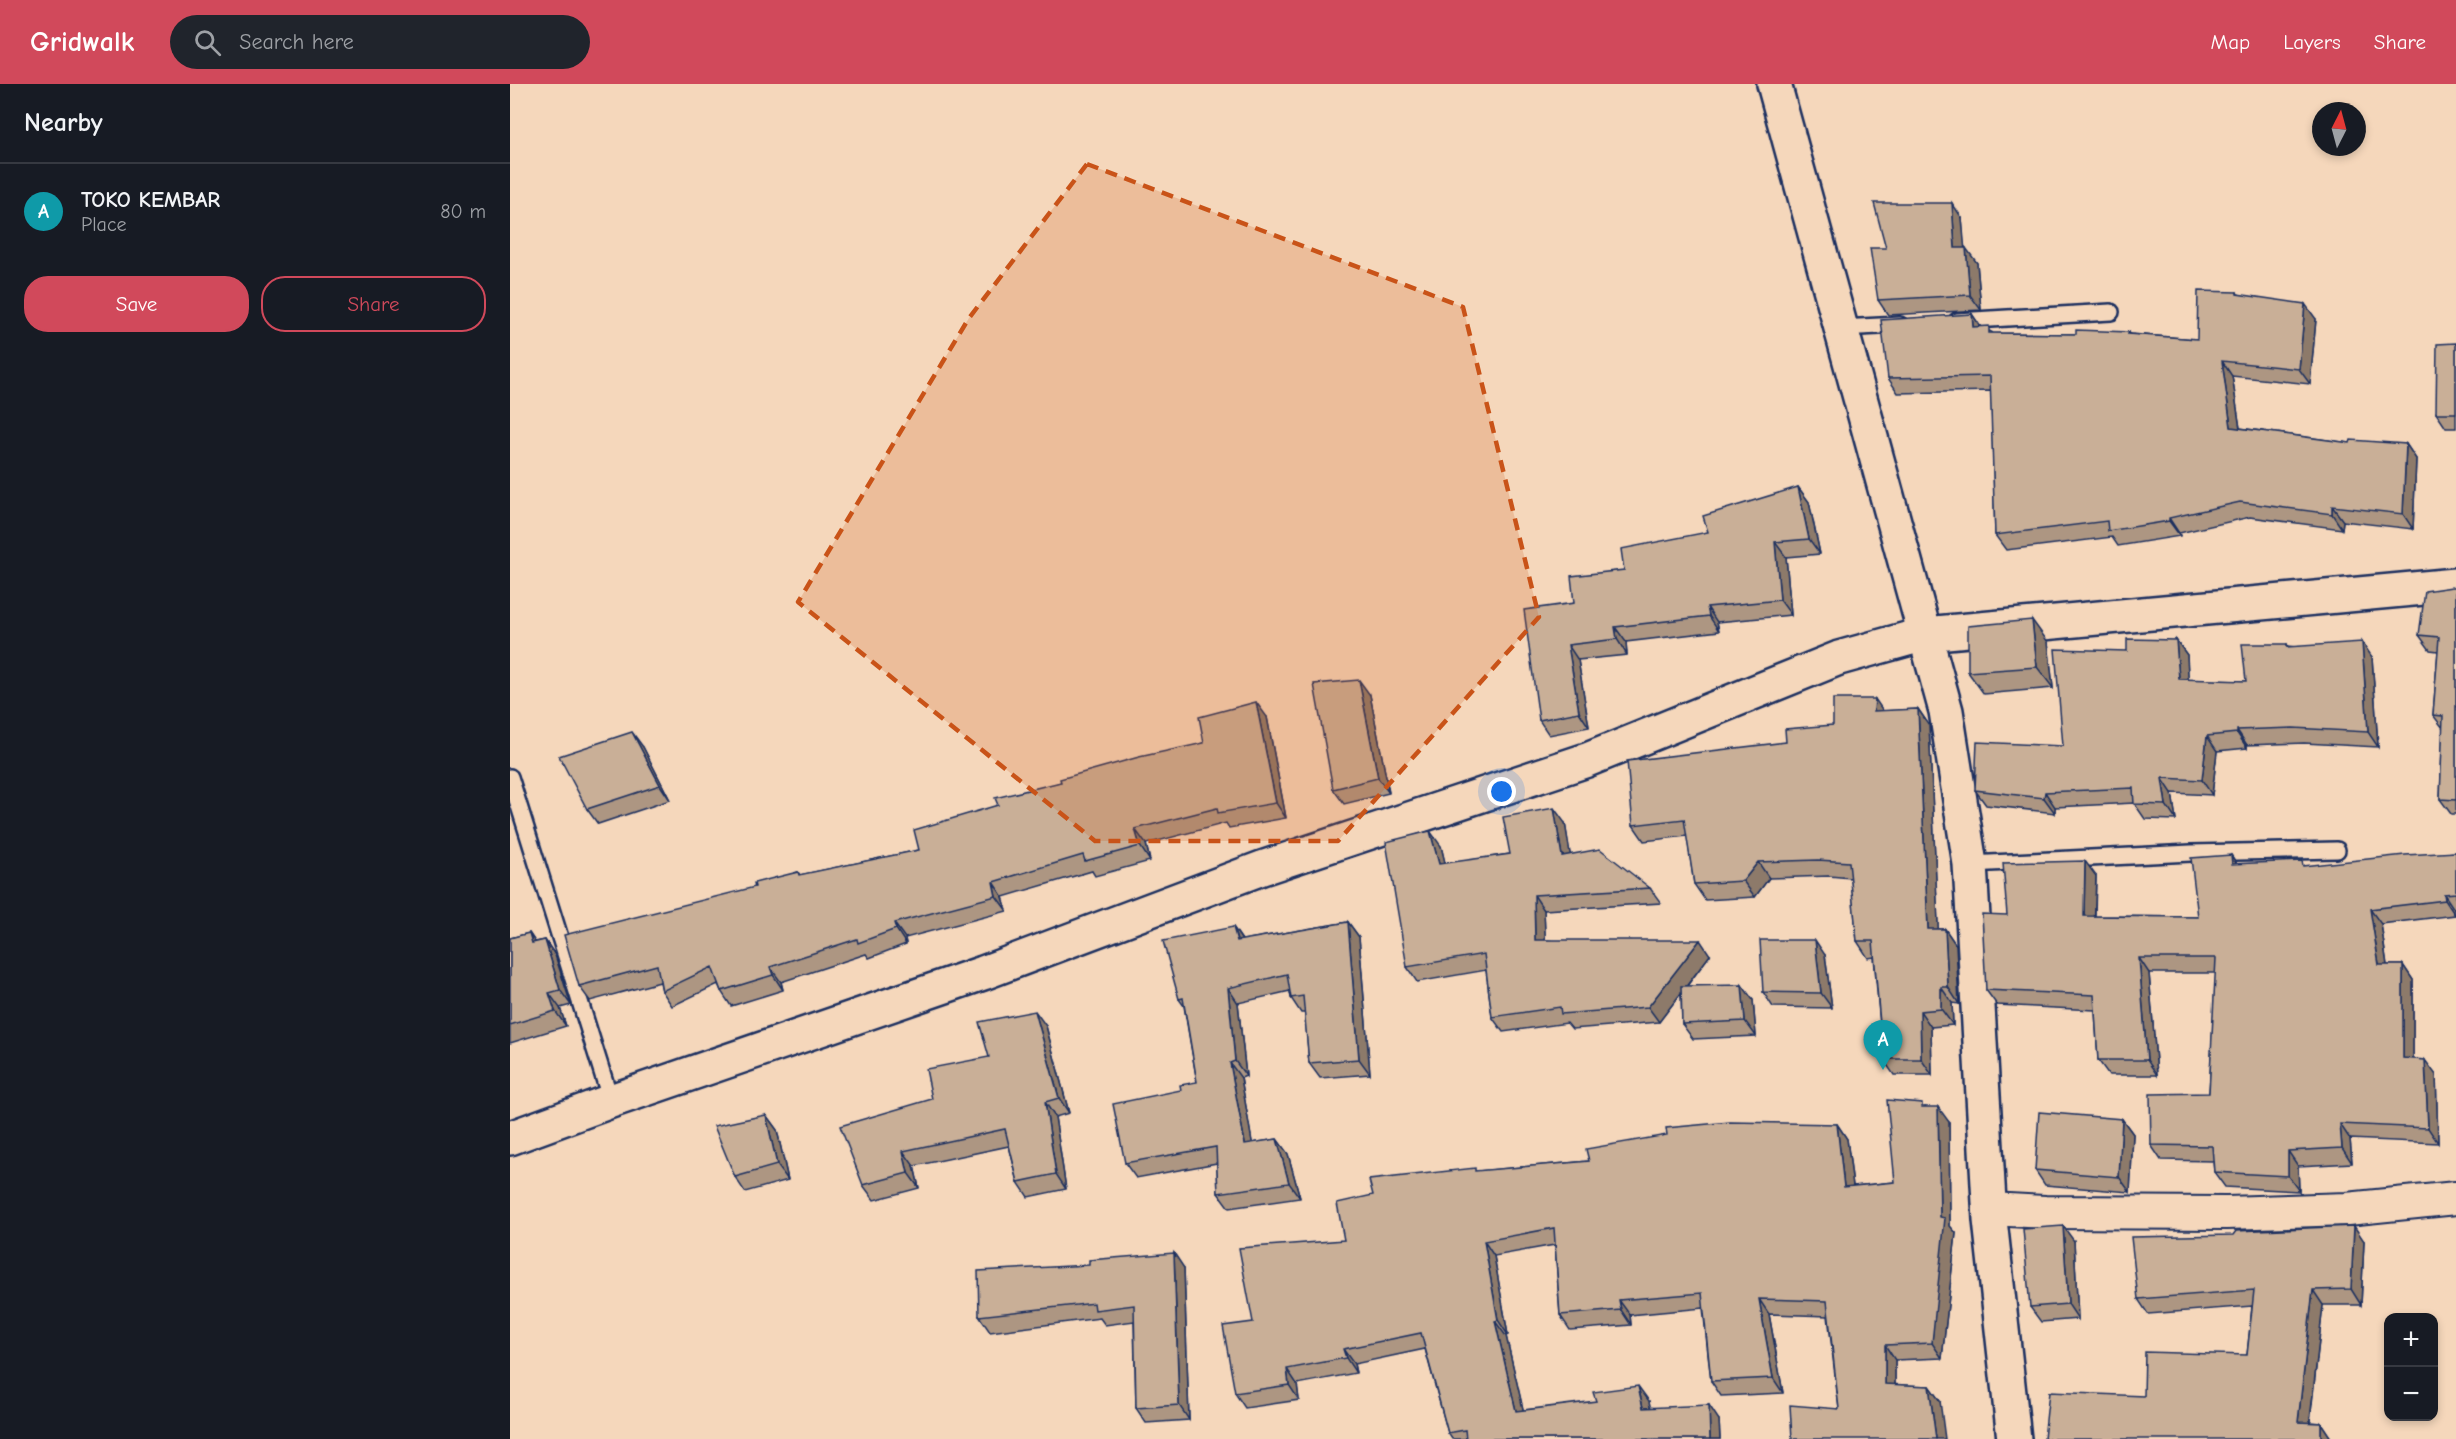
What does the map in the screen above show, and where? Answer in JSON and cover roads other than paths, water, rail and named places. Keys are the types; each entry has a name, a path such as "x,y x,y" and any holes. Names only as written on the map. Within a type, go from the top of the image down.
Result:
{"street":[{"path":"1774,84 1946,711 1970,864 1990,1209 2014,1439"},
{"path":"510,1138 983,973 1262,868 1587,760 1839,658 1925,634 2456,585"},
{"path":"1990,1209 2045,1212 2228,1213 2347,1209 2456,1198"}],"lane":[{"path":"1946,322 2111,312"},
{"path":"1840,328 1911,324"},
{"path":"510,777 611,1101"},
{"path":"1970,864 2191,853 2337,850"}],"place":[{"name":"TOKO KEMBAR","path":"1883,1070"}]}
